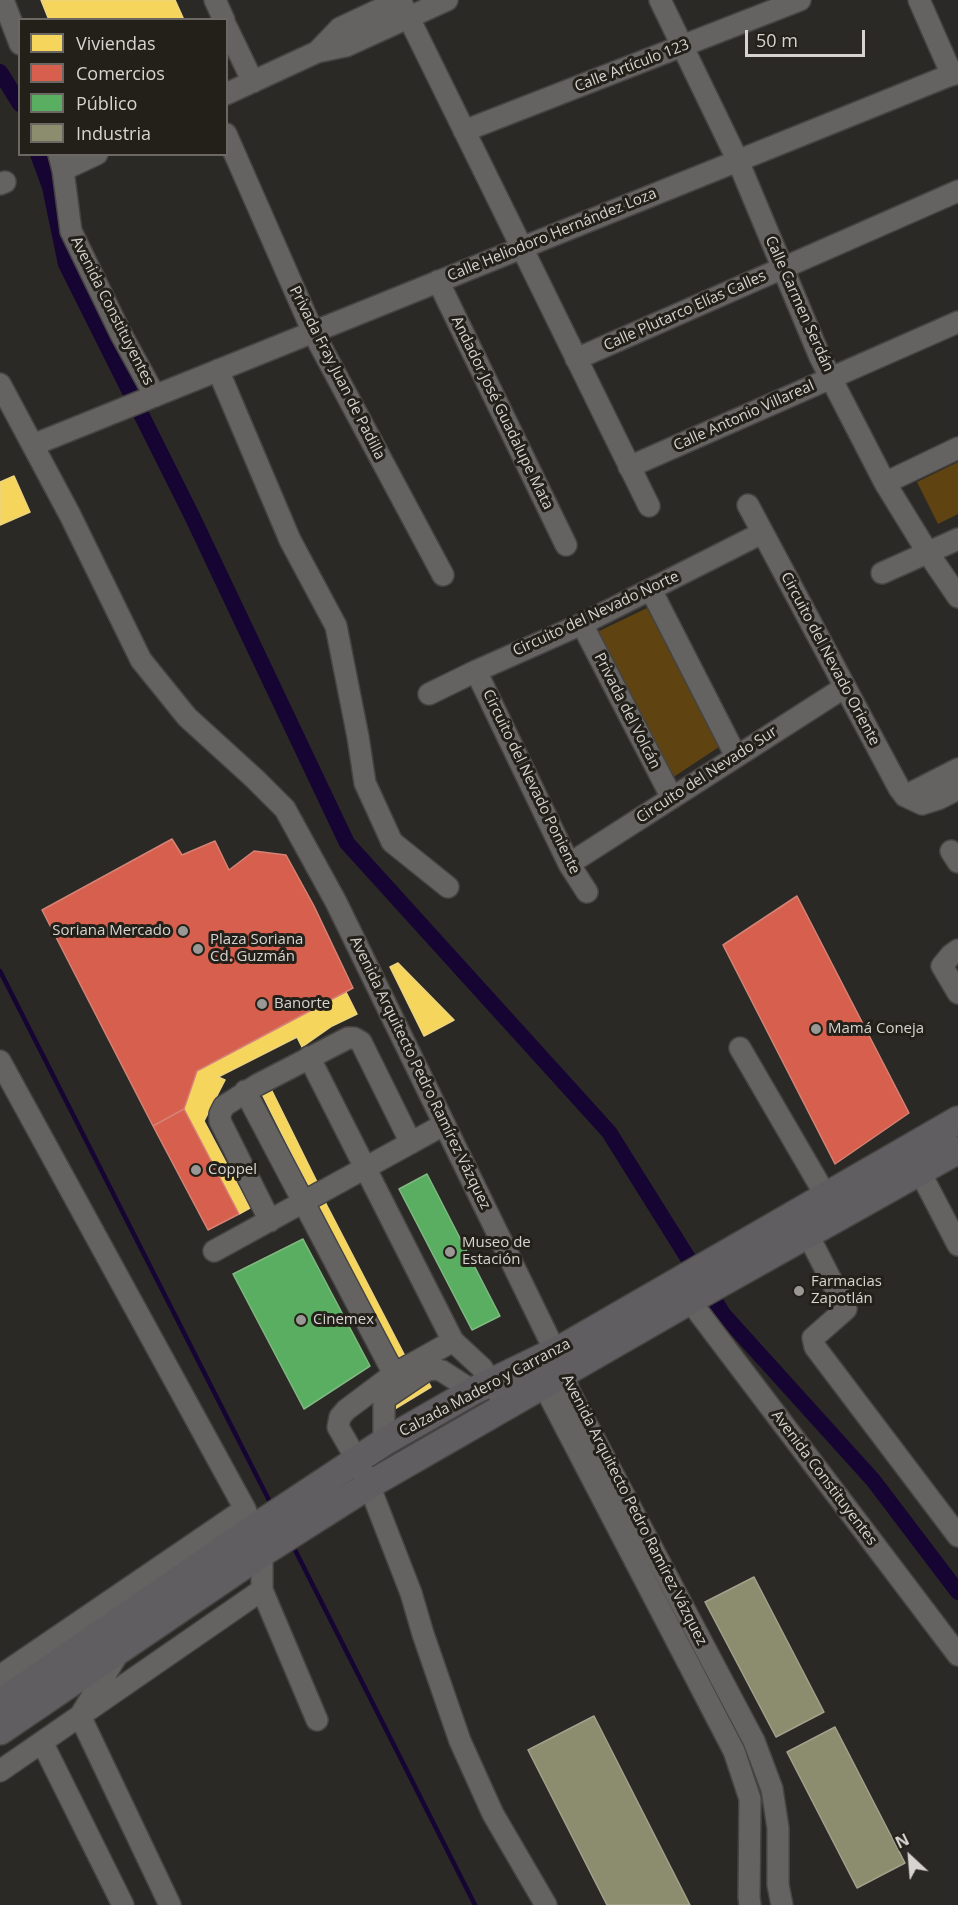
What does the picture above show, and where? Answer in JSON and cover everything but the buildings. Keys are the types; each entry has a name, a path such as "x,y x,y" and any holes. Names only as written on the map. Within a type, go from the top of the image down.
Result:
{"main road":[{"name":"Calzada Madero y Carranza","path":"753,1251 808,1235 958,1120"},
{"name":"Calzada Madero y Carranza","path":"0,1731 121,1649 308,1491 384,1442 482,1387 551,1367 699,1285 753,1251 826,1196 879,1180 920,1172 958,1150"},
{"name":"Calzada Madero y Carranza","path":"0,1703 258,1532 324,1513 507,1407 551,1367"}],"street":[{"path":"3,0 18,39"},
{"path":"215,0 223,18"},
{"path":"228,93 317,52 340,28 403,6 447,0"},
{"name":"Calle Carmen Serdán","path":"660,0 738,161 820,357 885,483 958,597"},
{"name":"Calle Artículo 123","path":"464,131 800,0"},
{"path":"919,0 955,73"},
{"path":"403,6 649,506"},
{"path":"228,30 253,82"},
{"name":"Calle Heliodoro Hernández Loza","path":"33,445 955,73"},
{"name":"Privada Fray Juan de Padilla","path":"228,139 313,332 443,575"},
{"path":"61,162 88,156"},
{"name":"Avenida Constituyentes","path":"61,162 71,231 151,397"},
{"name":"Calle Plutarco Elías Calles","path":"576,358 958,191"},
{"name":"Andador José Guadalupe Mata","path":"438,281 566,545"},
{"name":"Calle Antonio Villareal","path":"630,467 958,322"},
{"path":"218,370 290,540 336,626 365,783 392,842 448,887"},
{"name":"Avenida Arquitecto Pedro Ramírez Vázquez","path":"0,384 70,515 141,660 187,717 255,778 285,809 336,902 654,1596 734,1751 750,1799 750,1905"},
{"path":"885,483 958,448"},
{"name":"Circuito del Nevado Oriente","path":"748,505 899,788 913,800"},
{"name":"Circuito del Nevado Norte","path":"429,694 582,624 762,533"},
{"path":"882,573 958,539"},
{"path":"651,590 736,756"},
{"name":"Privada del Volcán","path":"582,624 672,798"},
{"name":"Circuito del Nevado Poniente","path":"476,671 570,864 587,892"},
{"name":"Circuito del Nevado Sur","path":"570,864 845,687"},
{"path":"913,800 958,769"},
{"name":"Avenida Arquitecto Pedro Ramírez Vázquez","path":"255,778 380,1012 551,1367 569,1392 754,1741 772,1789 778,1828 778,1885 782,1905"},
{"path":"913,800 938,799 958,789"},
{"path":"958,950 942,966 958,993"},
{"path":"270,1221 220,1120 224,1106 245,1091 348,1038 361,1042 411,1143"},
{"path":"740,1048 826,1196"},
{"path":"309,1057 453,1341 482,1368 482,1387"},
{"path":"0,1061 258,1532 262,1590 317,1720"},
{"path":"245,1091 394,1374"},
{"path":"214,1251 436,1130"},
{"path":"920,1172 958,1245"},
{"path":"808,1235 846,1309 813,1338 814,1347 957,1534"},
{"name":"Avenida Constituyentes","path":"699,1285 958,1655"},
{"path":"453,1341 394,1374 346,1410 340,1417 338,1427 369,1485 411,1593 460,1741 493,1814 546,1905"},
{"path":"384,1442 384,1403 387,1397 427,1370 435,1369 482,1387 507,1407"},
{"path":"0,1676 258,1532"},
{"path":"654,1596 673,1587"},
{"path":"0,1771 262,1590"},
{"path":"80,1716 121,1649"},
{"path":"80,1716 170,1905"},
{"path":"42,1742 123,1905"}],"shaded area":[{"path":"958,462 958,514 938,524 917,482"},
{"path":"647,608 719,747 672,778 597,632"}],"waterway":[{"path":"0,72 18,101"},
{"path":"39,156 50,187 66,264 192,516 347,843 609,1132 723,1314 873,1480 958,1592"},
{"path":"0,971 271,1504"},
{"path":"292,1544 475,1905"}],"place":[{"name":"Soriana Mercado","path":"183,931"},
{"name":"Plaza Soriana Cd. Guzmán","path":"198,949"},
{"name":"Banorte","path":"262,1004"},
{"name":"Mamá Coneja","path":"816,1029"},
{"name":"Coppel","path":"196,1170"},
{"name":"Museo de Estación","path":"450,1252"},
{"name":"Farmacias Zapotlán","path":"799,1291"},
{"name":"Cinemex","path":"301,1320"}]}
